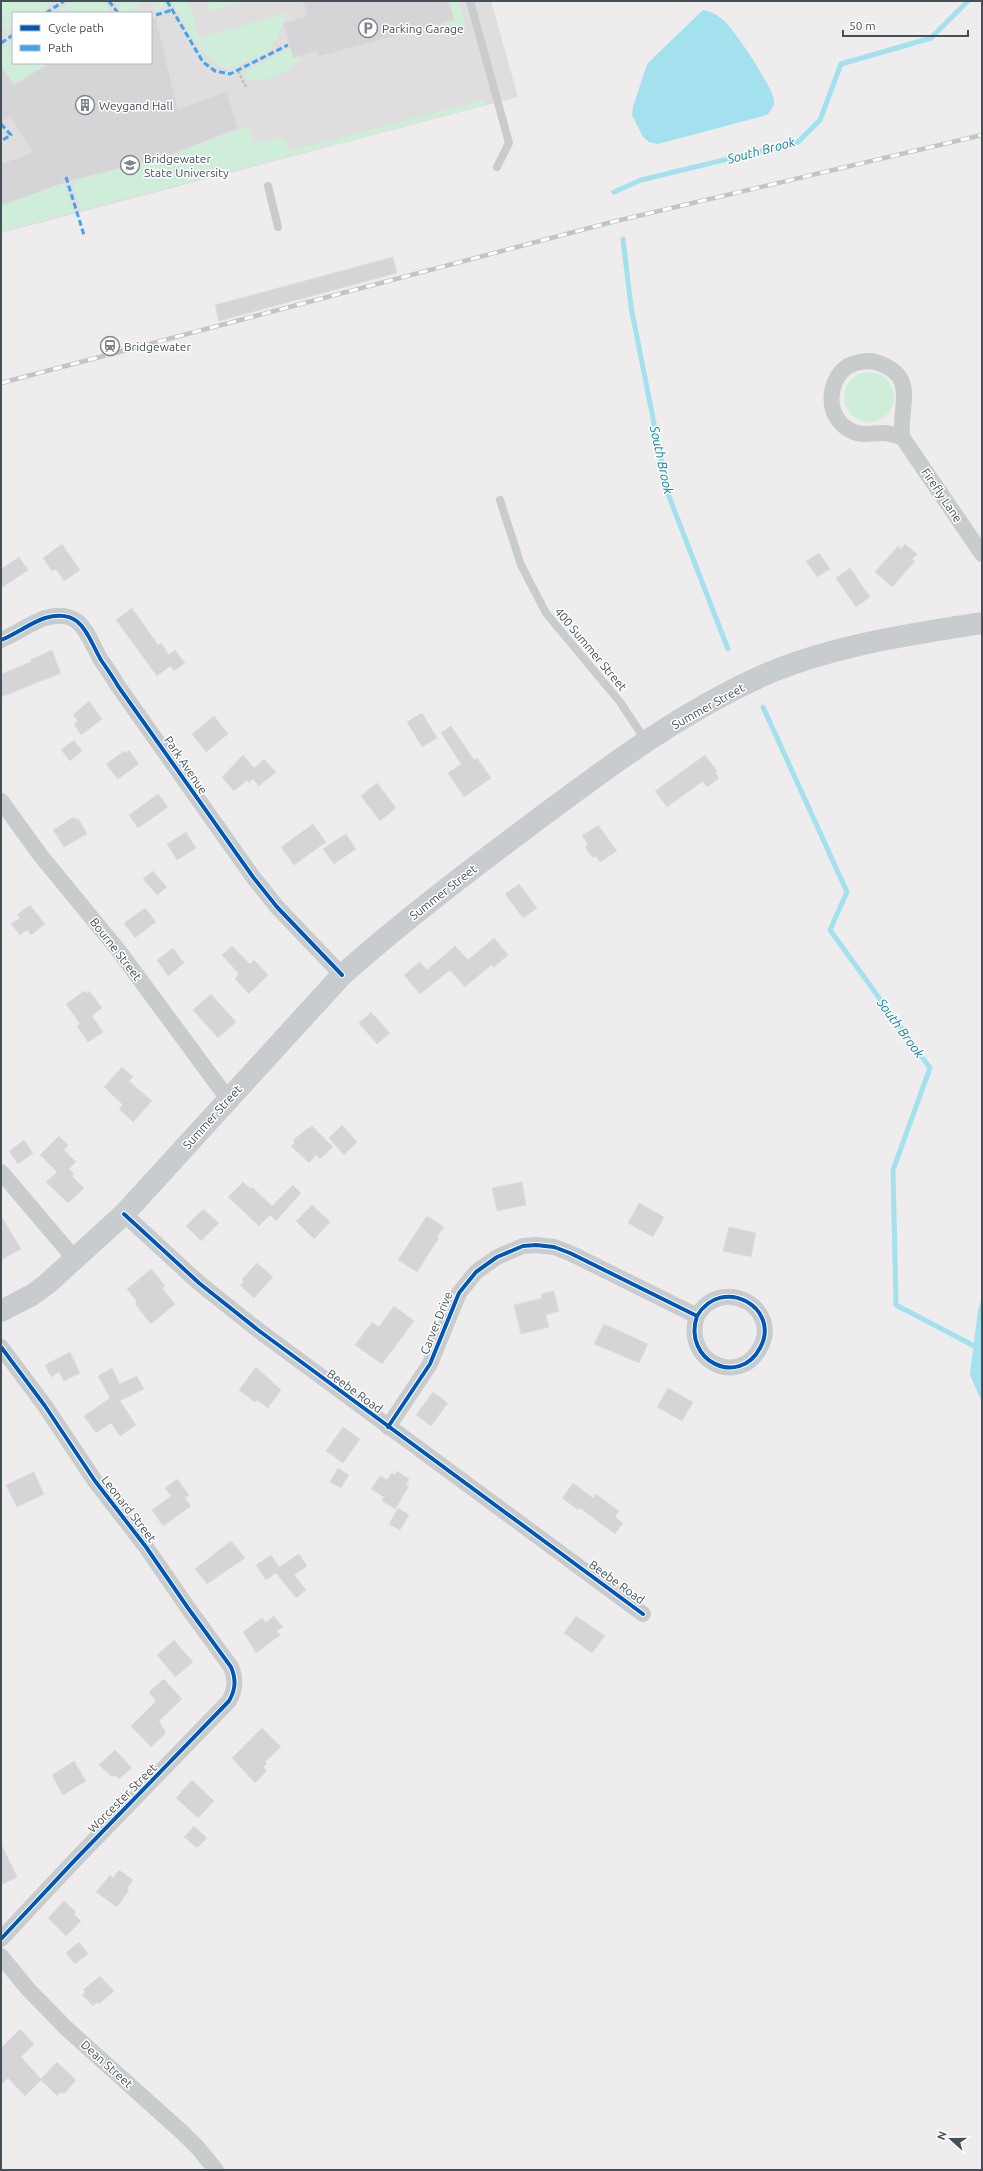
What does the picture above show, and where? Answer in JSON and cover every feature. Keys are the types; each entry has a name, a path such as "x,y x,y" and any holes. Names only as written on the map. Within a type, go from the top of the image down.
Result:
{"main road":[{"name":"Summer Street","path":"1,1311 32,1296 124,1214 342,975 369,951 490,855 596,776 646,742 750,682 798,663 878,641 982,623"}],"street":[{"path":"872,361 884,364 894,371 902,382 905,394 905,406 900,419 902,437 884,433 869,435 857,434 838,420 833,409 831,398 833,386 839,375 848,367 860,362 872,361"},
{"name":"Firefly Lane","path":"902,437 982,554"},
{"name":"Park Avenue","path":"1,640 45,618 62,616 79,623 88,632 101,660 118,686 239,858 277,907 342,975"},
{"name":"Bourne Street","path":"1,801 41,856 119,951 228,1099"},
{"path":"1,1172 74,1258"},
{"name":"Beebe Road","path":"124,1214 179,1265 228,1307 388,1427 643,1614"},
{"name":"Carver Drive","path":"388,1427 430,1364 459,1293 476,1272 509,1251 536,1245 554,1247 570,1253 697,1316"},
{"path":"730,1296 745,1300 758,1310 762,1317 764,1333 760,1349 749,1361 741,1365 724,1367 713,1363 702,1355 695,1341 694,1328 697,1316 701,1309 714,1299 730,1296"},
{"name":"Leonard Street","path":"1,1347 45,1406 95,1481 146,1547 231,1667 234,1674 235,1685"},
{"name":"Worcester Street","path":"1,1940 75,1860 230,1701 234,1694 235,1685"},
{"name":"Dean Street","path":"1,1956 28,1989 66,2028 183,2133 198,2148 216,2170"}],"lane":[{"path":"470,1 509,143 497,167"},
{"path":"268,186 278,227"},
{"name":"400 Summer Street","path":"500,500 521,565 546,613 620,702 646,742"}],"path":[{"path":"238,71 246,88"}],"shaded area":[{"name":"Bridgewater State University","path":"1,1 491,1 518,97 1,233"}],"green space":[{"path":"1,1 57,1 40,12 12,12 12,29 6,30 3,26"},
{"path":"74,1 103,1 111,12 57,12"},
{"path":"114,1 146,1 130,12 121,12"},
{"path":"152,1 162,1 166,6 155,12"},
{"path":"172,1 189,1 199,38 287,13 273,47 264,54 229,69 220,66 203,51 188,31"},
{"path":"207,1 245,1 209,11"},
{"path":"449,1 459,1 465,24 462,31 452,35 449,33 446,22 454,20"},
{"path":"12,40 12,64 47,64 14,85 1,66 1,46"},
{"path":"291,48 300,56 301,61 292,64 292,69 261,81 254,81 244,75 246,71"},
{"path":"484,100 486,103 485,105 81,210 72,181 166,156 248,126 255,143 280,137 286,141 289,151"},
{"path":"64,183 74,212 1,232 1,206"},
{"path":"864,372 874,372 887,379 894,392 894,402 887,415 874,422 864,422 855,418 848,411 844,402 844,392 848,383 855,376"}],"water":[{"path":"703,10 713,13 722,19 743,45 772,94 774,101 773,107 767,115 658,144 649,142 643,137 632,115 633,107 645,70 648,63"},
{"path":"982,1297 982,1402 970,1375 978,1310"}],"building":[{"name":"Parking Garage","path":"303,1 449,1 454,20 318,57 317,51 293,58 283,23 307,16"},
{"name":"Weygand Hall","path":"152,18 156,18 178,109 227,91 238,128 167,156 66,182 1,206 1,164 33,152 10,117 1,122 1,66 14,85 47,64 152,64"},
{"path":"393,257 397,273 219,321 215,305"},
{"path":"62,544 80,570 64,581 56,569 52,571 43,558"},
{"path":"905,544 917,554 912,559 915,561 892,587 875,572 898,546 901,549"},
{"path":"819,553 830,569 817,577 806,561"},
{"path":"19,557 28,570 1,588 1,569"},
{"path":"850,568 870,597 856,607 836,578"},
{"path":"132,608 158,645 161,643 169,655 175,650 185,663 174,671 170,666 157,676 116,620"},
{"path":"52,650 61,673 1,697 1,674 31,662 30,660"},
{"path":"89,701 102,719 81,735 74,724 78,721 73,715"},
{"path":"422,713 437,738 422,747 407,722"},
{"path":"214,716 228,734 206,752 192,734"},
{"path":"451,726 474,760 477,758 491,778 464,797 448,773 461,764 441,733"},
{"path":"74,740 82,751 70,761 61,750"},
{"path":"129,750 139,764 118,779 106,764 124,751 126,753"},
{"path":"243,755 254,768 264,759 276,772 259,786 253,779 249,783 247,780 234,791 222,777"},
{"path":"705,755 717,771 715,772 719,778 707,787 703,781 667,807 655,791"},
{"path":"377,783 396,808 380,821 361,796"},
{"path":"158,794 168,807 138,828 129,815"},
{"path":"74,817 76,820 78,818 87,834 64,847 53,830"},
{"path":"313,824 326,842 294,865 281,847"},
{"path":"598,825 617,851 600,862 596,856 593,858 585,847 588,844 582,836"},
{"path":"186,832 196,848 177,860 167,844"},
{"path":"346,834 356,849 334,864 323,849"},
{"path":"153,871 167,887 157,895 143,879"},
{"path":"519,884 537,908 523,918 505,894"},
{"path":"30,905 45,924 31,935 27,930 20,935 11,924 20,918 17,915"},
{"path":"145,908 156,922 135,938 124,923"},
{"path":"494,938 508,955 494,967 491,965 465,987 450,970 420,994 404,975 420,962 427,970 455,946 468,960"},
{"path":"232,946 250,964 254,960 268,975 249,994 235,979 239,974 222,955"},
{"path":"173,948 184,963 168,976 157,960"},
{"path":"84,991 86,993 89,991 102,1008 92,1016 103,1032 88,1042 77,1026 80,1024 66,1004"},
{"path":"211,994 236,1022 218,1038 193,1010"},
{"path":"371,1012 390,1033 377,1044 359,1023"},
{"path":"122,1067 133,1077 129,1081 152,1101 133,1122 119,1109 123,1105 104,1087"},
{"path":"342,1125 357,1142 344,1155 329,1138"},
{"path":"312,1126 333,1147 320,1159 316,1155 309,1163 291,1146 295,1142 293,1140"},
{"path":"59,1136 68,1145 64,1150 76,1162 69,1169 74,1174 72,1176 84,1188 68,1203 46,1182 57,1172 40,1155"},
{"path":"24,1140 33,1153 18,1164 9,1151"},
{"path":"243,1182 251,1189 252,1187 272,1206 293,1185 301,1193 276,1221 270,1215 259,1226 228,1197"},
{"path":"522,1182 526,1205 497,1211 492,1188"},
{"path":"639,1203 664,1217 653,1237 628,1223"},
{"path":"312,1205 330,1222 314,1239 296,1221"},
{"path":"203,1209 219,1223 201,1241 186,1226"},
{"path":"1,1216 21,1249 1,1260"},
{"path":"427,1216 444,1227 437,1237 439,1238 417,1272 398,1260"},
{"path":"729,1227 756,1233 751,1257 723,1251"},
{"path":"257,1263 273,1277 254,1298 240,1285 244,1281 242,1279"},
{"path":"151,1269 165,1286 162,1288 175,1304 151,1324 135,1304 137,1302 127,1289"},
{"path":"554,1291 559,1311 546,1315 549,1327 521,1334 514,1305 542,1298 541,1294"},
{"path":"394,1306 414,1321 382,1364 355,1345 372,1322 379,1327"},
{"path":"604,1324 648,1344 639,1363 594,1344"},
{"path":"70,1352 80,1373 64,1381 59,1372 51,1377 45,1365"},
{"path":"256,1367 281,1390 268,1408 257,1400 255,1402 239,1390"},
{"path":"112,1368 120,1384 137,1376 144,1389 120,1401 136,1425 120,1436 111,1423 96,1433 84,1416 110,1398 98,1376"},
{"path":"668,1388 693,1402 682,1421 657,1407"},
{"path":"433,1392 448,1403 431,1426 416,1415"},
{"path":"343,1427 360,1439 343,1463 326,1451"},
{"path":"338,1468 349,1475 341,1488 330,1482"},
{"path":"397,1471 409,1479 406,1484 409,1486 395,1509 382,1501 384,1497 371,1489 380,1476 387,1480 392,1473 395,1475"},
{"path":"34,1472 44,1494 17,1507 6,1485"},
{"path":"177,1479 189,1495 185,1498 191,1506 163,1526 152,1510 171,1496 165,1488"},
{"path":"573,1483 593,1498 596,1494 619,1511 615,1517 623,1523 615,1534 580,1508 578,1510 562,1498"},
{"path":"398,1508 409,1515 400,1530 389,1524"},
{"path":"231,1541 245,1558 207,1584 195,1569"},
{"path":"299,1554 307,1566 294,1575 306,1590 296,1598 276,1573 266,1580 256,1565 271,1555 279,1567"},
{"path":"274,1616 283,1627 277,1631 280,1635 256,1653 243,1632 262,1618 266,1622"},
{"path":"576,1616 605,1636 592,1653 564,1633"},
{"path":"174,1640 193,1662 175,1677 157,1655"},
{"path":"164,1679 182,1699 159,1721 166,1733 151,1747 131,1726 156,1701 149,1692"},
{"path":"262,1728 281,1747 265,1762 267,1764 263,1767 267,1771 255,1783 232,1758"},
{"path":"115,1750 132,1768 119,1779 115,1775 112,1777 99,1765"},
{"path":"74,1761 86,1781 63,1795 52,1775"},
{"path":"192,1780 214,1801 198,1818 176,1798"},
{"path":"194,1826 207,1838 197,1848 184,1837"},
{"path":"1,1844 17,1877 1,1885"},
{"path":"119,1870 133,1880 127,1888 129,1890 117,1907 96,1892 110,1875 113,1878"},
{"path":"64,1901 76,1912 74,1914 81,1921 66,1936 48,1918"},
{"path":"79,1942 88,1954 75,1964 66,1953"},
{"path":"100,1976 114,1991 99,2004 97,2002 93,2006 82,1995 85,1992 83,1990"},
{"path":"20,2029 34,2044 21,2057 41,2079 57,2062 76,2080 64,2094 61,2092 57,2096 41,2080 25,2096 8,2078 1,2085 1,2048"}],"waterway":[{"name":"South Brook","path":"614,192 641,180 798,142 820,120 841,64 931,38 968,1"},
{"name":"South Brook","path":"623,239 631,307 668,494 728,649"},
{"name":"South Brook","path":"763,707 847,892 830,930 930,1068 893,1170 896,1305 982,1350"}],"railway":[{"path":"1,383 612,222 982,135"}],"marked path":[{"path":"48,12 64,1"},
{"path":"109,1 117,12"},
{"path":"167,1 203,62 215,71 230,74 288,45"},
{"path":"156,15 172,10"},
{"path":"1,43 12,36"},
{"path":"1,124 11,135 1,141"},
{"path":"66,177 84,235"}],"cycle path":[{"path":"1,640 45,618 57,616 67,617 75,620 82,626 101,660 118,686 253,877 277,907 342,975"},
{"path":"124,1214 199,1283 258,1330 643,1614"},
{"path":"388,1427 430,1364 459,1293 476,1272 497,1257 523,1246 536,1245 554,1247 570,1253 697,1316 695,1332 698,1346 705,1356 715,1364 727,1367 739,1366 751,1360 760,1348 765,1333 763,1320 756,1309 746,1301 734,1297 720,1298 708,1304 697,1316"},
{"path":"1,1347 45,1406 95,1481 146,1547 231,1667 234,1676 233,1692 229,1701 75,1860 1,1939"}],"place":[{"name":"Parking Garage","path":"368,28"},
{"name":"Weygand Hall","path":"85,105"},
{"name":"Bridgewater State University","path":"130,165"},
{"name":"Bridgewater","path":"110,346"}]}
